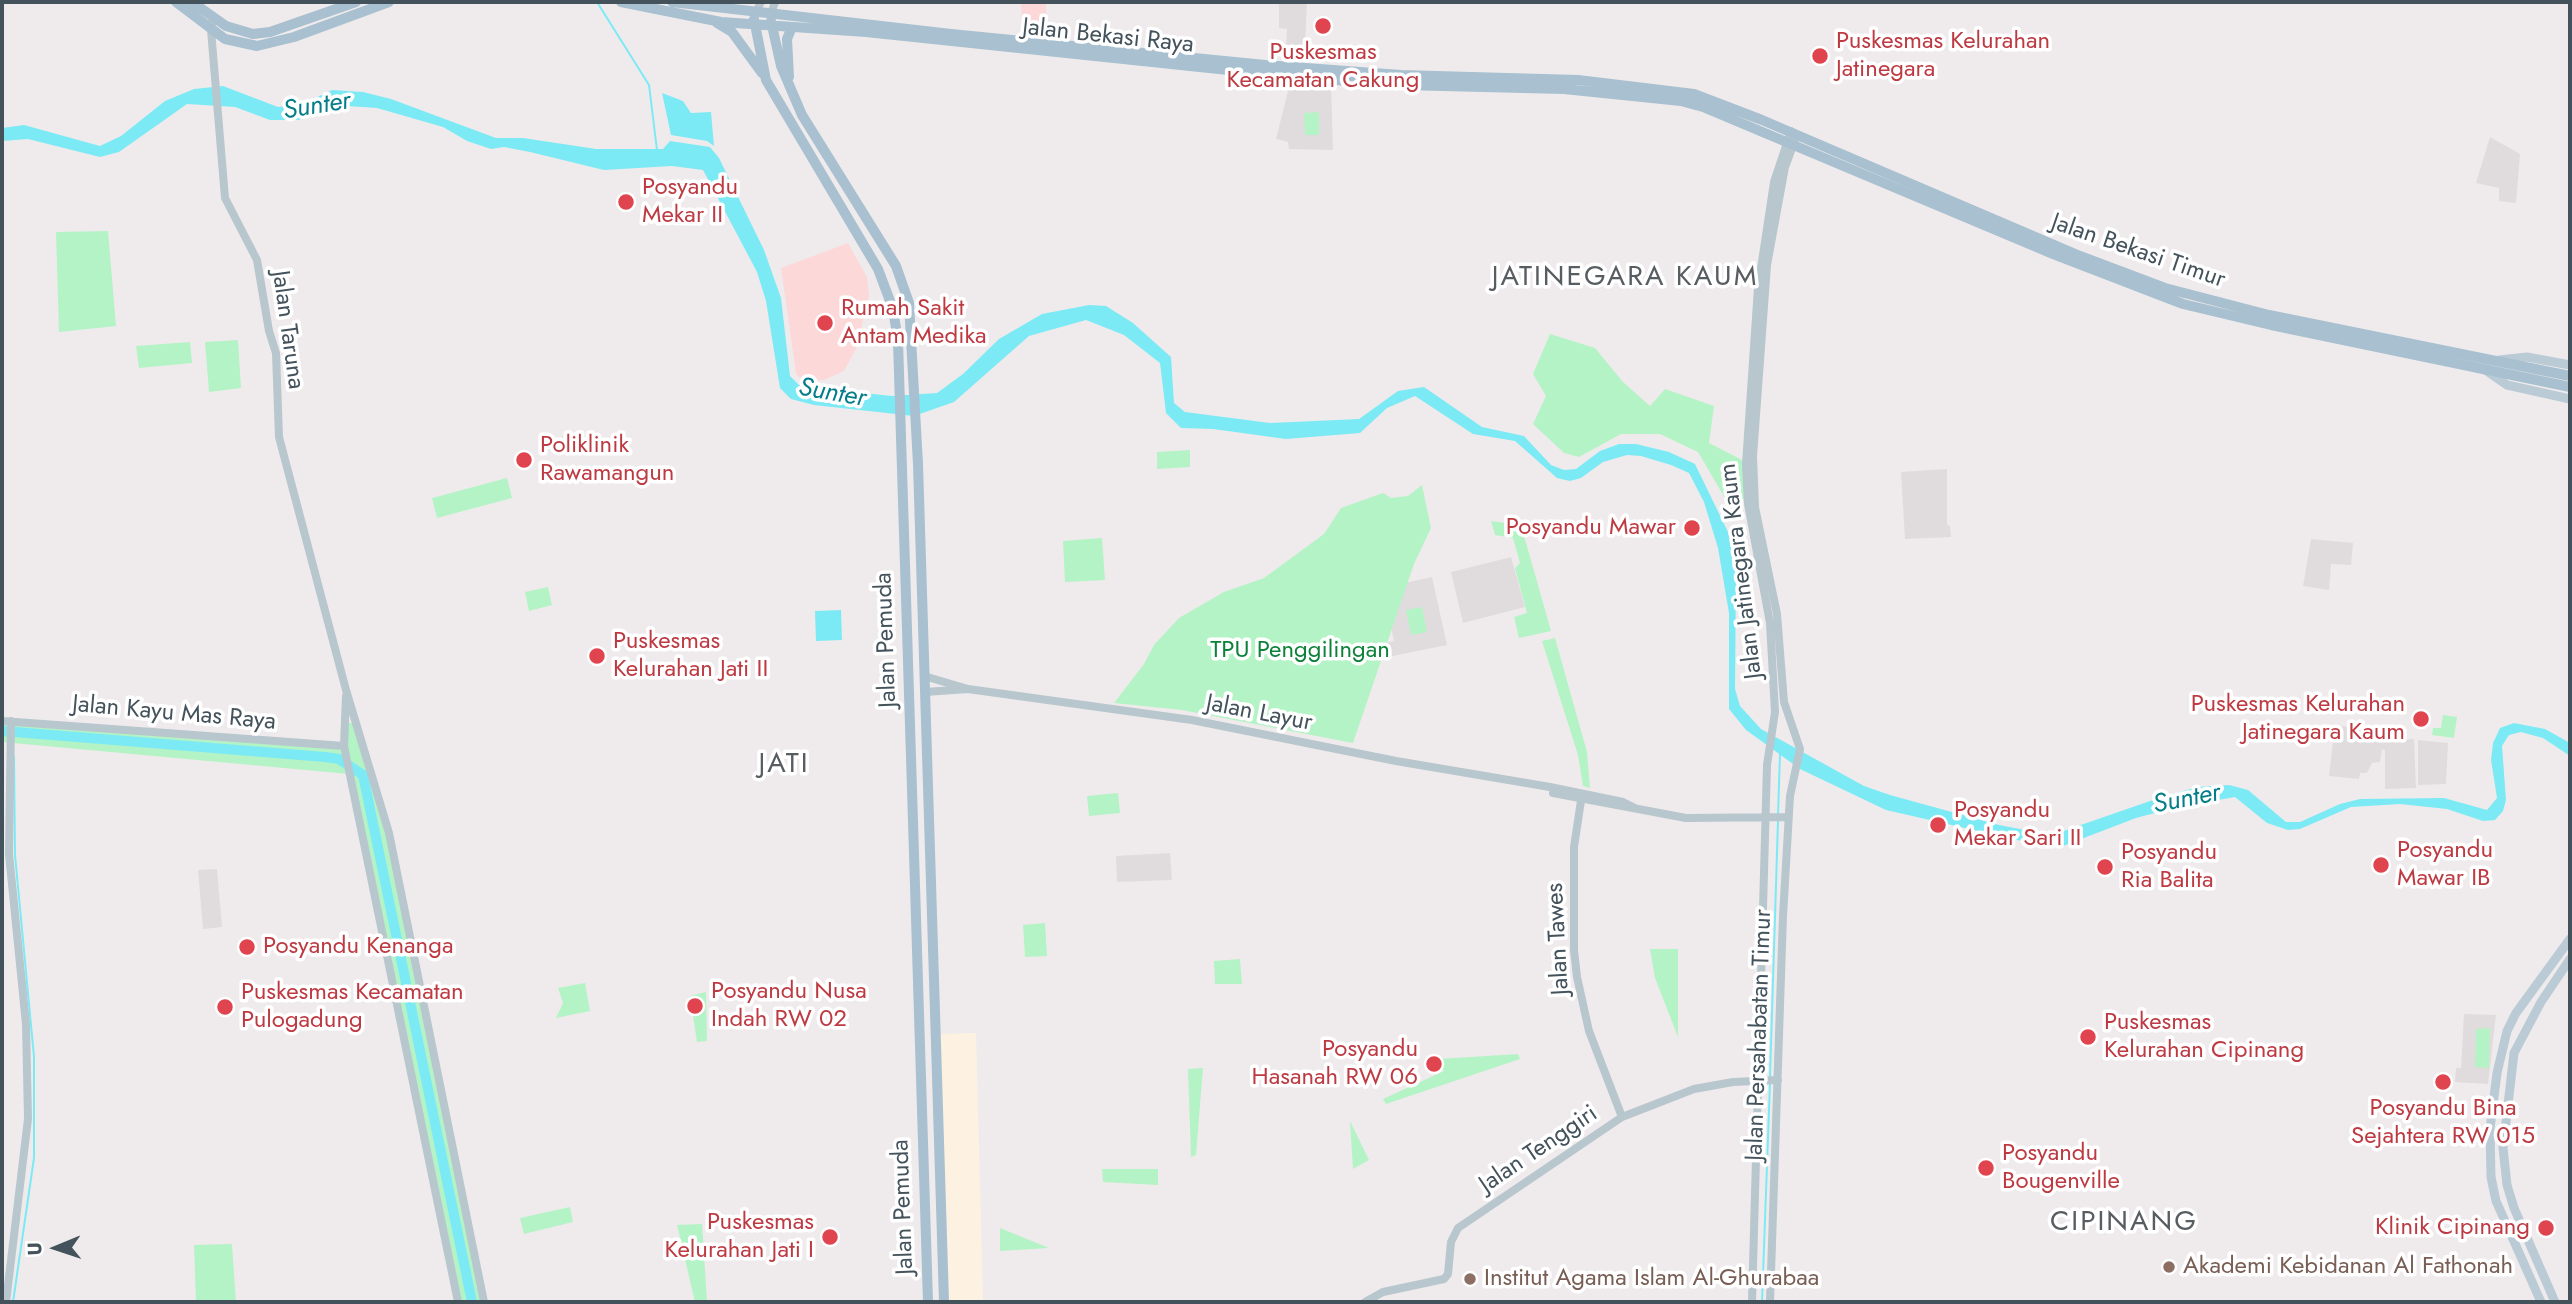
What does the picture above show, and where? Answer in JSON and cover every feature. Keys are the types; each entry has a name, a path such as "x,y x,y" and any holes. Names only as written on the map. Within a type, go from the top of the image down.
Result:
{"main road":[{"path":"176,2 211,30 238,44 262,45 294,37 389,2"},
{"path":"192,2 232,29 253,34 270,32 356,2"},
{"name":"Jalan Bekasi Raya","path":"621,2 712,20 754,25 866,28"},
{"name":"Jalan Bekasi Raya","path":"672,2 771,13 866,28 1276,66 1401,75 1566,80 1655,88 1709,98 1792,138"},
{"name":"Jalan Pemuda","path":"756,12 754,25 766,80 878,269 895,320 904,502 928,1302"},
{"name":"Jalan Pemuda","path":"771,13 770,26 791,91 802,115 896,266 909,303 916,389 944,1302"},
{"path":"712,20 732,32 766,80"},
{"path":"791,91 786,39 792,27"},
{"name":"Jalan Bekasi Timur","path":"1792,138 2165,288 2269,315 2570,376"},
{"name":"Jalan Bekasi Timur","path":"1792,138 2035,247 2183,304 2570,387"},
{"path":"2493,361 2528,357 2570,365"},
{"path":"2483,369 2507,385 2570,399"},
{"path":"904,502 919,501"},
{"path":"2541,1302 2496,1201 2490,1177 2491,1121 2499,1063 2507,1031 2516,1013 2570,939"},
{"path":"2556,1302 2514,1209 2507,1185 2503,1148 2514,1053 2541,1002 2570,959"},
{"path":"926,1219 942,1218"}],"street":[{"path":"756,12 761,2"},
{"path":"771,13 775,2"},
{"name":"Jalan Taruna","path":"213,18 211,30 225,198 257,260 269,331 276,353 279,437 346,690"},
{"name":"Jalan Jatinegara Kaum","path":"1775,714 1770,623 1747,487 1758,288 1792,138"},
{"name":"Jalan Jatinegara Kaum","path":"1766,249 1753,478 1755,507 1777,614 1786,711 1798,740 1797,769"},
{"name":"Jalan Layur","path":"924,676 968,689 1192,720 1541,787 1548,792 1686,818 1777,817"},
{"name":"Jalan Layur","path":"925,692 968,689"},
{"path":"346,690 392,846 484,1302"},
{"path":"346,690 345,749 349,772 458,1302"},
{"path":"1752,1302 1761,1081 1777,817 1768,758 1775,714 1786,711"},
{"path":"346,725 351,720 356,722"},
{"path":"6,1302 29,1119 26,1024 9,854 11,738 8,722"},
{"name":"Jalan Kayu Mas Raya","path":"8,722 345,749"},
{"name":"Jalan Persahabatan Timur","path":"1770,1302 1776,1081 1777,817 1797,769"},
{"name":"Jalan Tawes","path":"1581,797 1574,847 1574,950 1577,977 1589,1031 1622,1117"},
{"name":"Jalan Tenggiri","path":"1365,1302 1383,1292 1444,1279 1448,1274 1451,1242 1458,1228 1622,1117 1695,1089 1776,1081"}],"shaded area":[{"path":"1021,2 1046,2 1047,33 1022,33"},
{"path":"1279,2 1307,2 1305,47 1286,46 1287,29 1279,28"},
{"path":"1290,83 1331,84 1333,150 1289,149 1288,142 1276,139"},
{"path":"2490,137 2520,154 2516,203 2499,201 2499,188 2476,183"},
{"name":"Rumah Sakit Antam Medika","path":"848,243 867,277 869,296 856,349 844,371 824,380 803,382 796,373 781,268"},
{"path":"1947,469 1947,525 1950,526 1951,537 1905,539 1901,472"},
{"path":"2311,539 2353,543 2351,565 2331,564 2329,590 2303,586"},
{"path":"1511,557 1525,607 1463,623 1451,572"},
{"path":"1432,577 1447,645 1388,657 1385,643 1394,641 1389,618 1400,584"},
{"path":"2335,725 2384,733 2383,740 2414,739 2416,788 2385,789 2385,750 2382,749 2380,762 2372,763 2367,773 2360,773 2359,779 2329,776"},
{"path":"2418,740 2448,743 2446,784 2418,785"},
{"path":"1170,853 1172,880 1117,882 1116,856"},
{"path":"217,869 222,927 203,929 198,870"},
{"path":"2464,1014 2496,1015 2488,1084 2455,1082 2456,1068 2461,1068"},
{"path":"976,1033 983,1302 946,1302 939,1034"}],"green space":[{"path":"1319,112 1319,135 1305,135 1304,113"},
{"path":"108,231 116,326 59,332 56,232"},
{"path":"1550,334 1595,348 1623,382 1650,406 1665,389 1714,406 1709,443 1746,462 1746,499 1729,505 1698,452 1660,434 1621,434 1579,457 1564,453 1533,424 1546,396 1533,374"},
{"path":"238,340 241,388 209,392 205,342"},
{"path":"190,342 192,363 139,368 136,346"},
{"path":"1190,450 1190,467 1157,469 1157,452"},
{"path":"507,478 512,498 437,518 432,498"},
{"name":"TPU Penggilingan","path":"1422,485 1431,528 1414,564 1353,743 1182,710 1114,703 1144,664 1154,645 1179,618 1224,592 1264,578 1324,534 1341,508 1383,493 1391,498 1408,496"},
{"path":"1491,521 1521,525 1551,631 1519,638 1514,617 1527,613 1515,568 1520,563 1513,538 1495,535"},
{"path":"1102,538 1105,580 1065,582 1063,541"},
{"path":"548,587 552,605 529,611 525,592"},
{"path":"1422,607 1427,632 1411,635 1406,610"},
{"path":"1555,638 1587,752 1590,788 1583,786 1578,755 1542,641"},
{"path":"2443,715 2457,717 2454,738 2432,735 2433,728 2441,728"},
{"path":"2,720 343,746 347,723 357,722 375,782 484,1302 458,1302 349,774 2,742"},
{"path":"1118,793 1120,813 1089,816 1087,796"},
{"path":"1045,923 1047,956 1025,957 1023,925"},
{"path":"1650,949 1678,949 1678,1037 1655,978"},
{"path":"1240,959 1242,984 1215,984 1214,961"},
{"path":"585,983 590,1011 556,1018 563,1003 558,988"},
{"path":"706,992 707,1041 697,1042 690,996"},
{"path":"2490,1028 2489,1068 2475,1067 2476,1029"},
{"path":"1518,1054 1520,1059 1386,1104 1383,1099 1444,1071 1438,1059"},
{"path":"1203,1068 1196,1155 1191,1157 1188,1069"},
{"path":"1350,1121 1369,1160 1353,1169"},
{"path":"1102,1169 1158,1169 1158,1185 1103,1182"},
{"path":"570,1207 573,1222 524,1234 520,1218"},
{"path":"702,1224 707,1302 695,1302 677,1225"},
{"path":"1000,1228 1049,1248 1000,1251"},
{"path":"232,1244 236,1302 196,1302 194,1245"}],"water":[{"name":"Sunter","path":"223,86 278,107 303,104 332,90 363,92 391,99 496,138 523,138 596,149 663,149 670,141 710,147 719,158 764,250 781,298 790,376 800,386 892,396 937,393 963,374 999,339 1042,314 1089,305 1106,306 1133,323 1171,357 1174,403 1185,412 1270,423 1359,419 1398,391 1424,387 1482,427 1524,436 1551,465 1564,470 1576,469 1600,451 1619,444 1636,444 1669,452 1695,464 1728,532 1736,573 1735,689 1740,706 1761,729 1864,786 1890,795 1999,825 2052,835 2197,787 2229,785 2248,790 2286,822 2300,822 2340,804 2360,799 2444,798 2487,810 2497,798 2491,760 2493,743 2500,728 2514,723 2545,729 2570,743 2570,756 2543,738 2521,732 2509,735 2502,746 2506,800 2503,811 2495,820 2483,821 2447,809 2400,804 2351,807 2300,829 2288,830 2267,823 2235,797 2136,818 2063,846 2048,847 1886,810 1800,769 1746,730 1729,709 1729,613 1718,548 1704,502 1689,473 1671,465 1641,456 1627,455 1603,462 1581,478 1570,481 1557,478 1515,441 1473,434 1415,396 1387,408 1360,433 1286,439 1213,429 1181,428 1166,413 1160,363 1124,335 1086,320 1029,336 954,402 914,416 814,405 791,399 780,388 766,301 757,272 703,170 672,166 604,170 504,147 491,149 467,141 443,127 377,108 331,105 299,120 270,120 235,107 187,104 119,152 100,157 28,139 2,141 2,128 24,125 100,146 121,136 165,101 194,89"},
{"path":"662,93 683,101 691,113 711,112 714,146 707,141 671,135"},
{"path":"841,610 842,640 816,641 815,611"}],"waterway":[{"path":"597,2 649,85 657,150"},
{"path":"2,731 325,757 339,759 363,775 472,1302"},
{"path":"1778,815 1780,754"},
{"path":"13,1302 34,1158 34,1057 15,855 14,756"},
{"path":"1770,1077 1778,821"},
{"path":"1762,1302 1770,1083"}],"place":[{"name":"Puskesmas Kecamatan Cakung","path":"1323,26"},
{"name":"Puskesmas Kelurahan Jatinegara","path":"1820,56"},
{"name":"Posyandu Mekar II","path":"626,202"},
{"name":"Rumah Sakit Antam Medika","path":"825,323"},
{"name":"Poliklinik Rawamangun","path":"524,460"},
{"name":"Posyandu Mawar","path":"1692,528"},
{"name":"Puskesmas Kelurahan Jati II","path":"597,656"},
{"name":"Puskesmas Kelurahan Jatinegara Kaum","path":"2421,719"},
{"name":"Posyandu Mekar Sari II","path":"1938,825"},
{"name":"Posyandu Mawar IB","path":"2381,865"},
{"name":"Posyandu Ria Balita","path":"2105,867"},
{"name":"Posyandu Kenanga","path":"247,947"},
{"name":"Posyandu Nusa Indah RW 02","path":"695,1006"},
{"name":"Puskesmas Kecamatan Pulogadung","path":"225,1007"},
{"name":"Puskesmas Kelurahan Cipinang","path":"2088,1037"},
{"name":"Posyandu Hasanah RW 06","path":"1434,1064"},
{"name":"Posyandu Bina Sejahtera RW 015","path":"2443,1082"},
{"name":"Posyandu Bougenville","path":"1986,1168"},
{"name":"Klinik Cipinang","path":"2546,1228"},
{"name":"Puskesmas Kelurahan Jati I","path":"830,1237"},
{"name":"Akademi Kebidanan Al Fathonah","path":"2169,1267"},
{"name":"Institut Agama Islam Al-Ghurabaa","path":"1470,1279"}],"district":[{"name":"JATINEGARA KAUM","path":"1625,278"},
{"name":"JATI","path":"784,765"},
{"name":"CIPINANG","path":"2124,1223"}]}
